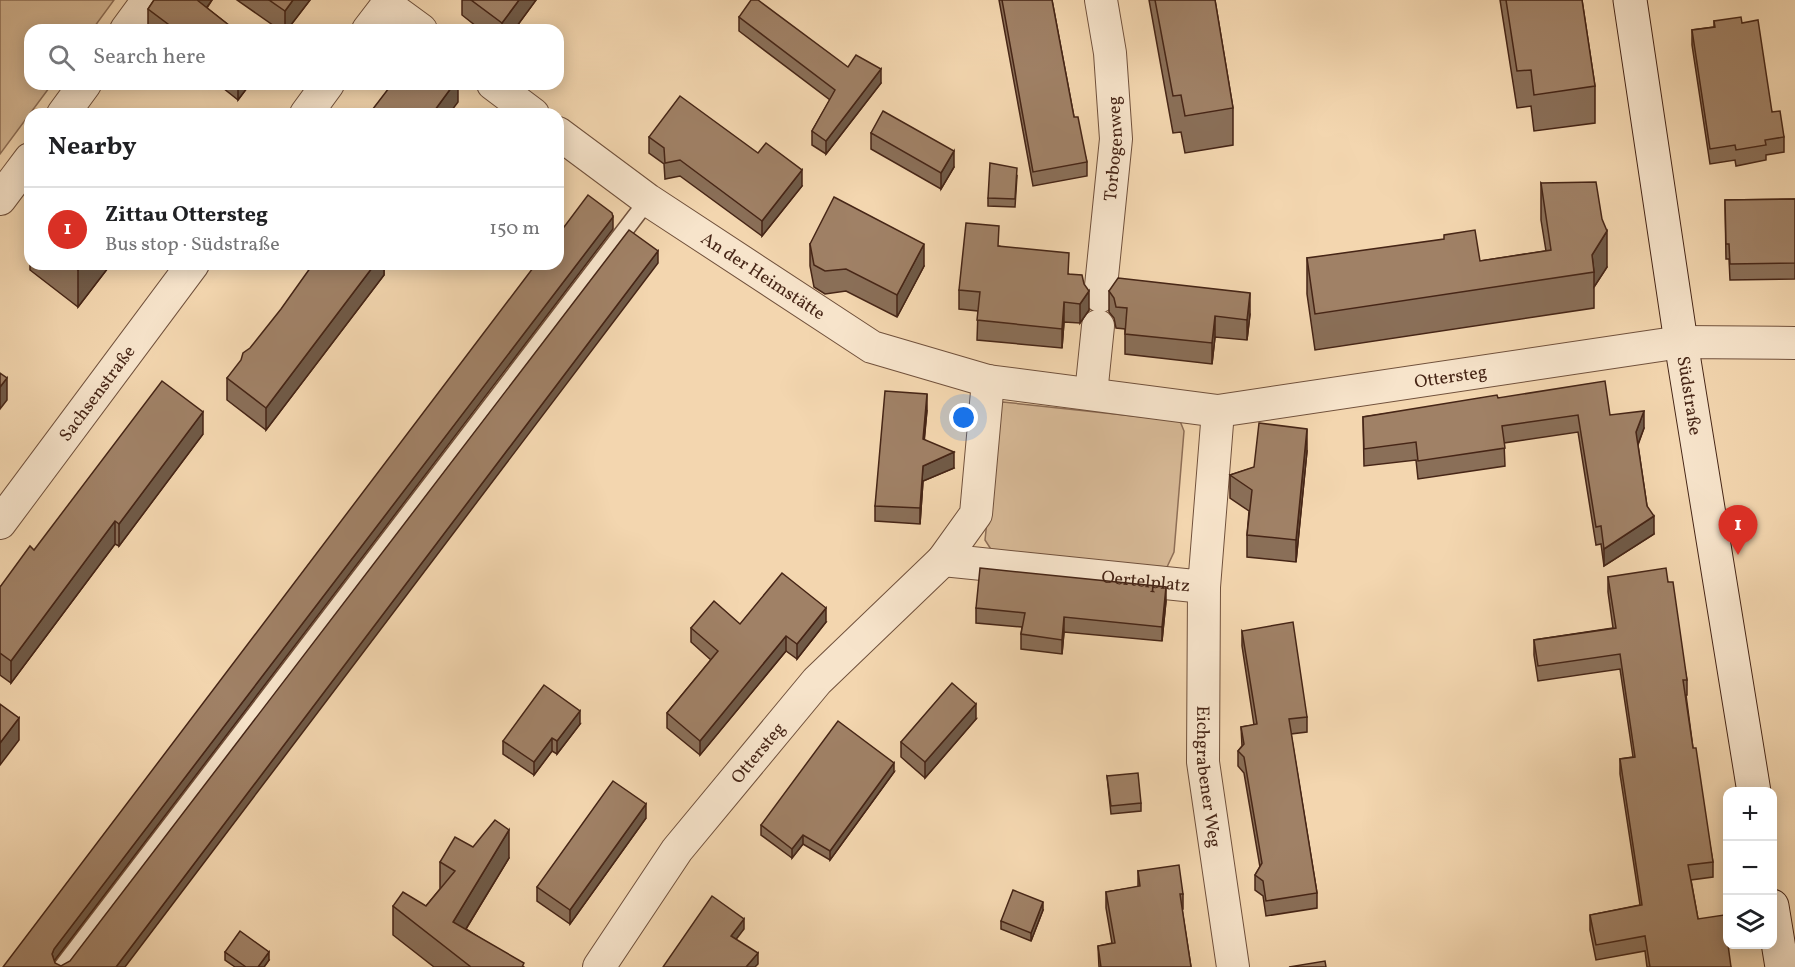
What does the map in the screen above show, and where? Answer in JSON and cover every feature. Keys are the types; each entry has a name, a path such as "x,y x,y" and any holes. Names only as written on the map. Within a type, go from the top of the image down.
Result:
{"main road":[{"name":"Südstraße","path":"1630,0 1681,342 1753,787"},
{"path":"1777,933 1782,967"}],"street":[{"path":"130,24 148,0"},
{"name":"Torbogenweg","path":"1091,394 1116,139 1110,53 1101,0"},
{"path":"372,24 389,2 414,24"},
{"path":"68,108 81,90"},
{"path":"310,108 324,90"},
{"path":"501,90 525,108"},
{"name":"An der Heimstätte","path":"564,137 648,200 872,347 988,381"},
{"path":"0,199 24,167"},
{"name":"Sachsenstraße","path":"0,523 190,270"},
{"name":"Ottersteg","path":"1218,411 1681,342 1795,343"},
{"path":"943,560 976,514 988,381 1218,411"},
{"name":"Oertelplatz","path":"943,560 1204,587 1218,411"},
{"name":"Ottersteg","path":"599,967 677,850 817,681 943,560"},
{"name":"Eichgrabener Weg","path":"1204,587 1203,762 1233,967"}],"lane":[{"path":"62,967 648,200"}],"shaded area":[{"path":"0,0 114,0 96,24 24,24 24,90 48,90 34,108 24,108 24,122 0,154"},
{"path":"1003,402 1180,421 1184,431 1174,552 1167,567 994,554 985,540 999,406"}],"building":[{"path":"154,0 197,0 227,24 168,24 148,9"},
{"path":"269,0 293,0 285,11"},
{"path":"471,0 519,0 502,23"},
{"path":"751,0 758,0 848,67 856,55 881,69 826,141 812,131 835,90 739,17"},
{"path":"1002,0 1052,0 1074,117 1078,117 1087,162 1033,172"},
{"path":"1155,0 1215,0 1233,108 1185,116 1181,95 1173,96"},
{"path":"1506,0 1582,0 1595,86 1534,95 1531,70 1517,71"},
{"path":"1741,17 1742,23 1758,20 1772,112 1780,111 1784,137 1765,140 1766,145 1736,150 1735,145 1710,149 1692,30 1715,27 1714,21"},
{"path":"387,90 450,90 436,108 374,108"},
{"path":"680,96 758,153 766,143 802,170 762,221 680,160 665,163 664,148 649,137"},
{"path":"883,111 954,151 941,173 871,133"},
{"path":"990,163 1017,168 1015,199 988,198"},
{"path":"1596,182 1602,219 1607,231 1592,255 1594,272 1315,314 1307,258 1444,239 1444,235 1475,230 1480,261 1551,250 1541,183"},
{"path":"588,195 612,213 613,217 54,949 52,954 55,963 61,966 70,961 629,230 658,251 116,967 3,967 531,270 564,270 564,227"},
{"path":"834,197 924,244 897,295 846,269 825,271 814,265 810,244"},
{"path":"1795,199 1795,263 1730,264 1729,244 1726,244 1725,200"},
{"path":"966,223 999,226 998,246 1069,253 1068,274 1082,275 1089,291 1080,304 1064,302 1062,329 977,320 980,292 959,290"},
{"path":"309,270 370,270 266,408 227,378 241,360 243,353 250,348"},
{"path":"1118,278 1250,293 1247,320 1215,316 1212,343 1125,334 1127,308 1116,307 1109,291"},
{"path":"0,373 7,378 0,387"},
{"path":"162,381 203,412 119,524 115,521 11,661 0,653 0,587 30,546 34,550"},
{"path":"1605,381 1610,415 1644,411 1636,432 1647,506 1654,516 1604,549 1601,526 1596,527 1578,415 1502,426 1505,448 1418,461 1416,442 1364,449 1363,417 1497,395 1498,398"},
{"path":"885,391 927,394 923,439 954,452 923,466 920,508 875,506"},
{"path":"1259,423 1307,429 1296,540 1247,535 1252,490 1230,475 1254,467"},
{"path":"980,568 1166,587 1162,627 1064,617 1062,640 1021,634 1025,613 976,608"},
{"path":"1666,568 1668,582 1673,582 1687,680 1683,680 1713,862 1688,865 1698,919 1723,915 1723,949 1729,949 1731,967 1650,967 1645,936 1596,945 1590,915 1642,905 1620,759 1635,757 1620,654 1538,666 1534,640 1616,628 1608,577"},
{"path":"782,573 826,608 797,644 786,636 700,741 667,713 718,651 691,628 714,601 740,624"},
{"path":"1293,622 1307,717 1289,719 1317,893 1266,901 1263,881 1255,875 1262,863 1244,757 1238,751 1244,744 1241,727 1257,724 1242,631"},
{"path":"952,683 976,704 925,762 901,742"},
{"path":"544,685 580,711 557,741 552,738 534,762 503,741"},
{"path":"0,704 19,718 0,743"},
{"path":"838,721 894,763 830,851 803,835 792,849 761,825"},
{"path":"1138,773 1141,803 1111,806 1107,776"},
{"path":"613,781 646,804 570,910 537,887"},
{"path":"495,820 509,830 453,922 524,963 522,967 471,967 393,906 403,892 426,906 455,871 440,862 455,837 473,847"},
{"path":"1179,865 1183,894 1180,894 1191,967 1101,967 1098,946 1115,943 1106,892 1140,886 1138,871"},
{"path":"1013,890 1043,902 1031,933 1001,921"},
{"path":"712,896 744,919 731,936 758,953 746,967 663,967"},
{"path":"240,931 269,952 258,967 246,967 225,952"},
{"path":"1325,961 1326,967 1289,967"}],"place":[{"name":"Zittau Ottersteg","path":"1738,555"}]}
